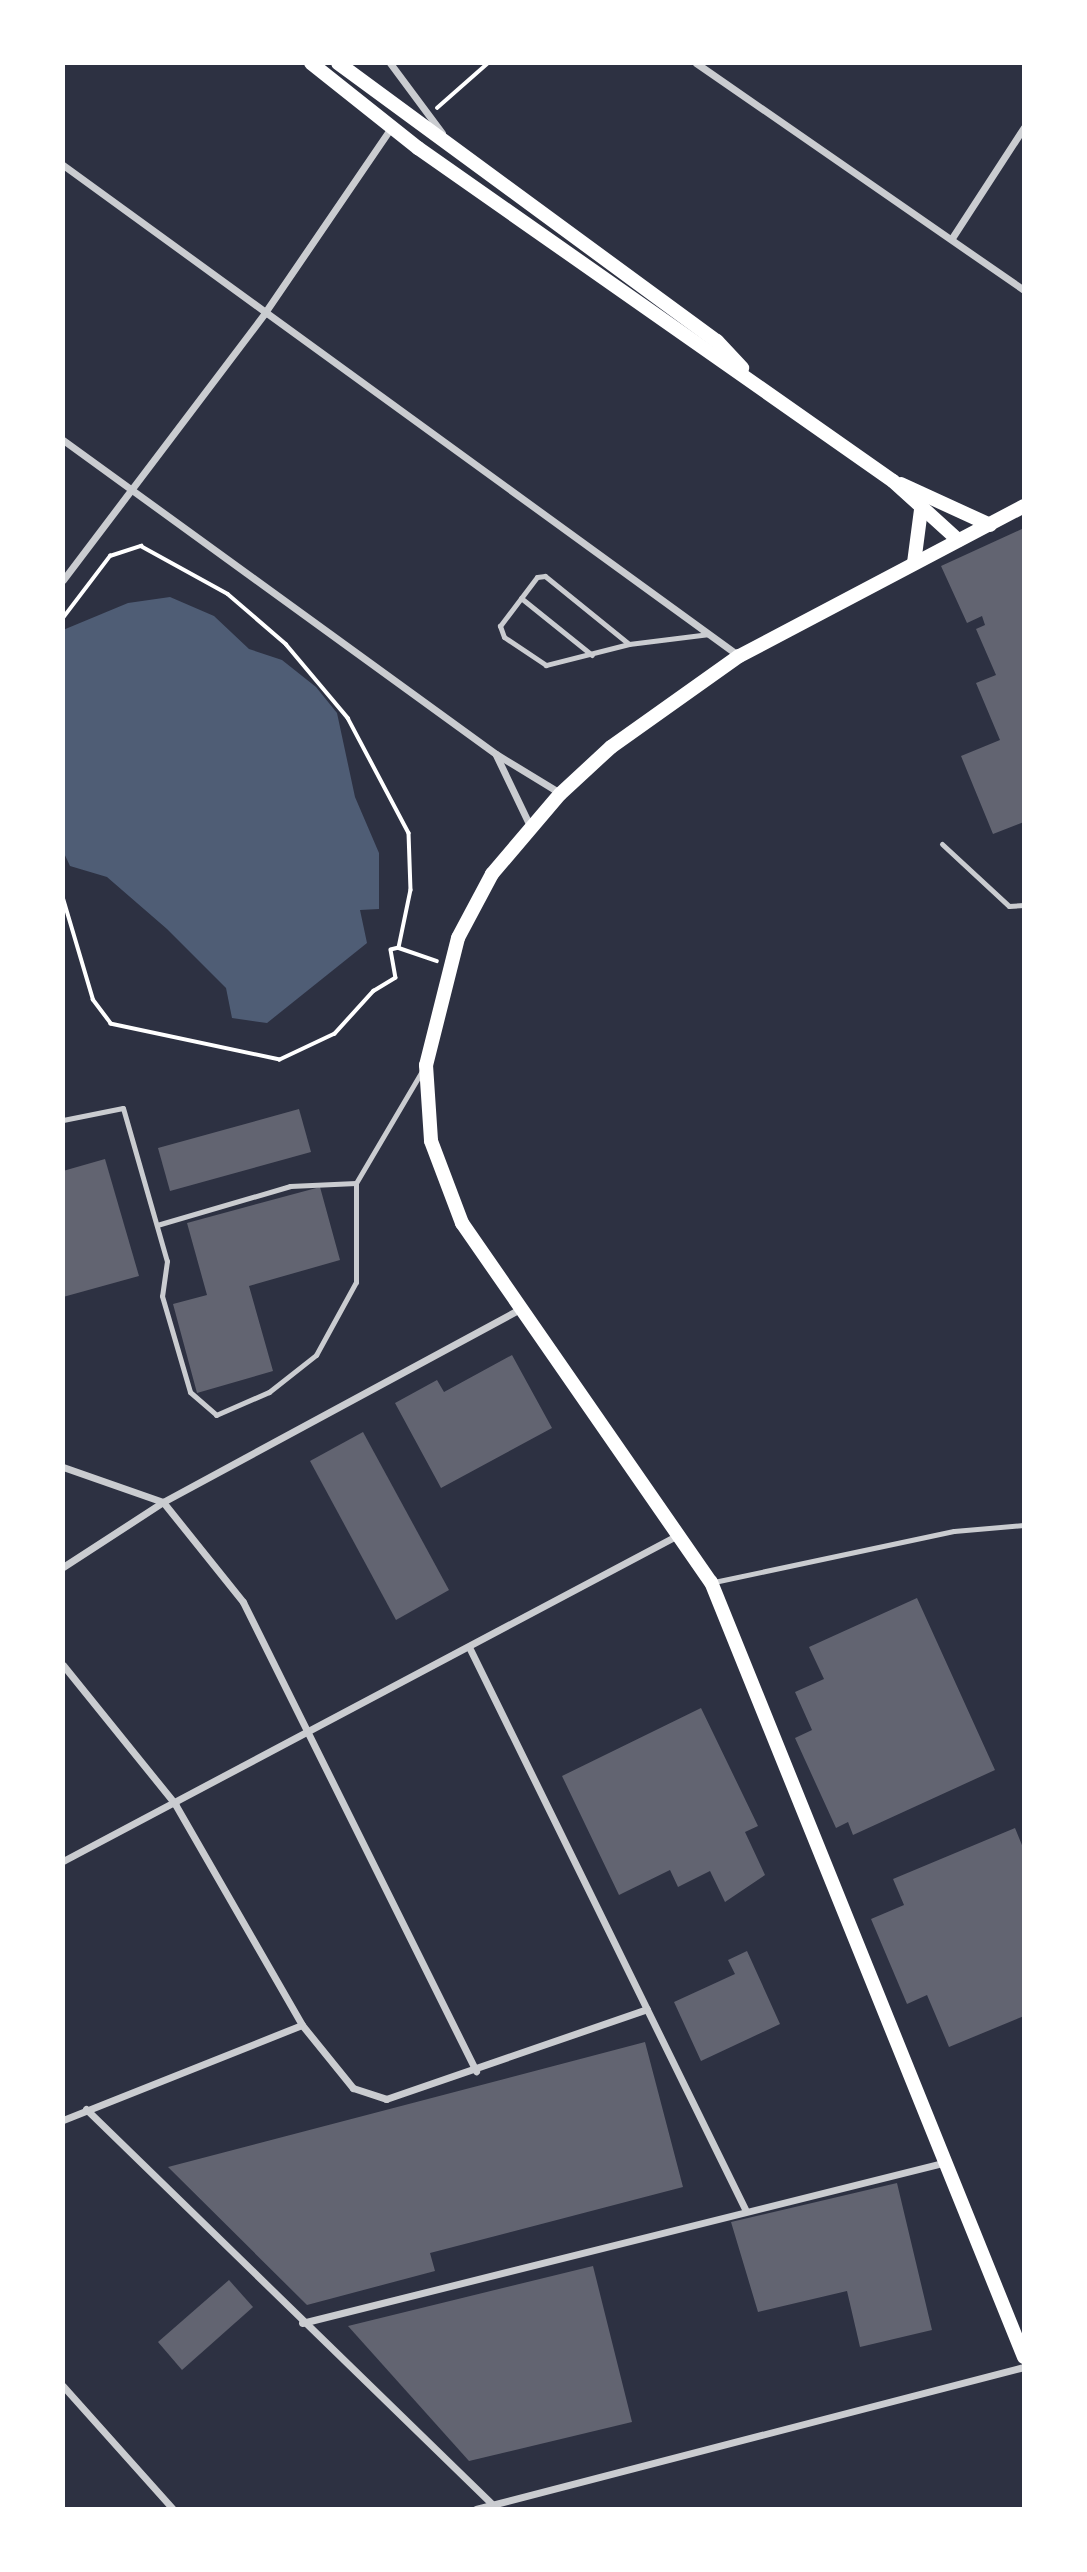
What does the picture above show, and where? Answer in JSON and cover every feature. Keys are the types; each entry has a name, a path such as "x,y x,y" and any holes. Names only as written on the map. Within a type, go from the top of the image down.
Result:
{"main road":[{"path":"311,63 391,128 708,354 753,379 893,481 921,510 958,540"},
{"path":"338,63 717,341 753,379"},
{"path":"893,481 990,525"},
{"path":"1024,506 739,656 611,747 560,794 529,824 492,874 449,965 426,1065 431,1141 441,1179 520,1309 682,1533 711,1582 948,2162 1024,2357"},
{"path":"914,563 921,510"},
{"path":"1007,2310 1024,2319"}],"street":[{"path":"390,63 450,146"},
{"path":"696,63 952,237 1024,290"},
{"path":"952,237 1024,127"},
{"path":"63,580 129,487 264,314 391,128"},
{"path":"63,166 739,656"},
{"path":"63,440 496,754 560,794"},
{"path":"496,754 529,824"},
{"path":"63,1567 163,1502 520,1309"},
{"path":"63,1467 163,1502 243,1602 476,2071"},
{"path":"63,1861 310,1735 682,1533"},
{"path":"468,1647 746,2211"},
{"path":"63,1665 175,1804 303,2025 352,2088 368,2096 386,2099 476,2071 647,2009"},
{"path":"63,2120 303,2025"},
{"path":"86,2109 302,2323 495,2507"},
{"path":"302,2323 948,2162"},
{"path":"476,2509 495,2507 1024,2368"},
{"path":"63,2386 173,2509"}],"lane":[{"path":"629,644 545,576 521,598 501,622 505,637 546,665 629,644 709,634"},
{"path":"521,598 592,655"},
{"path":"942,844 1009,906 1024,905"},
{"path":"63,1120 123,1108 167,1261 162,1296 190,1392 216,1415 270,1392 316,1355 356,1282 356,1183 426,1065"},
{"path":"157,1225 290,1186 356,1183"},
{"path":"711,1582 954,1531 1024,1525"}],"path":[{"path":"429,115 488,63"},
{"path":"63,618 110,556 141,547 228,594 286,644 348,718 409,833 411,890 399,948"},
{"path":"63,899 93,1000 111,1024 280,1060 335,1034 374,991 387,988 396,978 391,950 399,948 449,965"}],"water":[{"path":"170,597 214,616 249,649 282,660 316,687 337,713 355,797 379,853 379,909 360,910 367,943 267,1023 232,1018 226,988 167,929 107,877 70,866 63,851 63,630 128,603"}],"building":[{"path":"1024,528 1024,822 993,834 961,756 1000,740 976,683 996,675 976,629 985,625 982,616 967,623 941,566"},
{"path":"299,1109 311,1152 170,1191 158,1148"},
{"path":"105,1159 139,1276 63,1297 63,1171"},
{"path":"320,1187 340,1260 249,1286 273,1371 197,1393 173,1304 207,1295 187,1223"},
{"path":"512,1355 552,1428 441,1488 395,1403 437,1380 444,1392"},
{"path":"363,1432 449,1590 396,1620 310,1461"},
{"path":"917,1598 995,1770 853,1835 848,1822 836,1828 795,1738 812,1730 795,1692 824,1679 809,1647"},
{"path":"701,1708 758,1826 745,1832 765,1875 725,1902 710,1871 678,1887 670,1870 619,1895 562,1776"},
{"path":"1015,1828 1024,1850 1024,2016 949,2047 927,1995 907,2004 871,1919 904,1905 893,1879"},
{"path":"747,1951 780,2024 701,2061 674,2002 735,1974 728,1960"},
{"path":"645,2042 683,2187 430,2253 435,2271 307,2305 168,2167"},
{"path":"897,2183 932,2330 860,2347 847,2291 758,2312 731,2222"},
{"path":"593,2266 632,2422 469,2461 348,2326"},
{"path":"229,2280 253,2307 182,2370 158,2342"}]}
